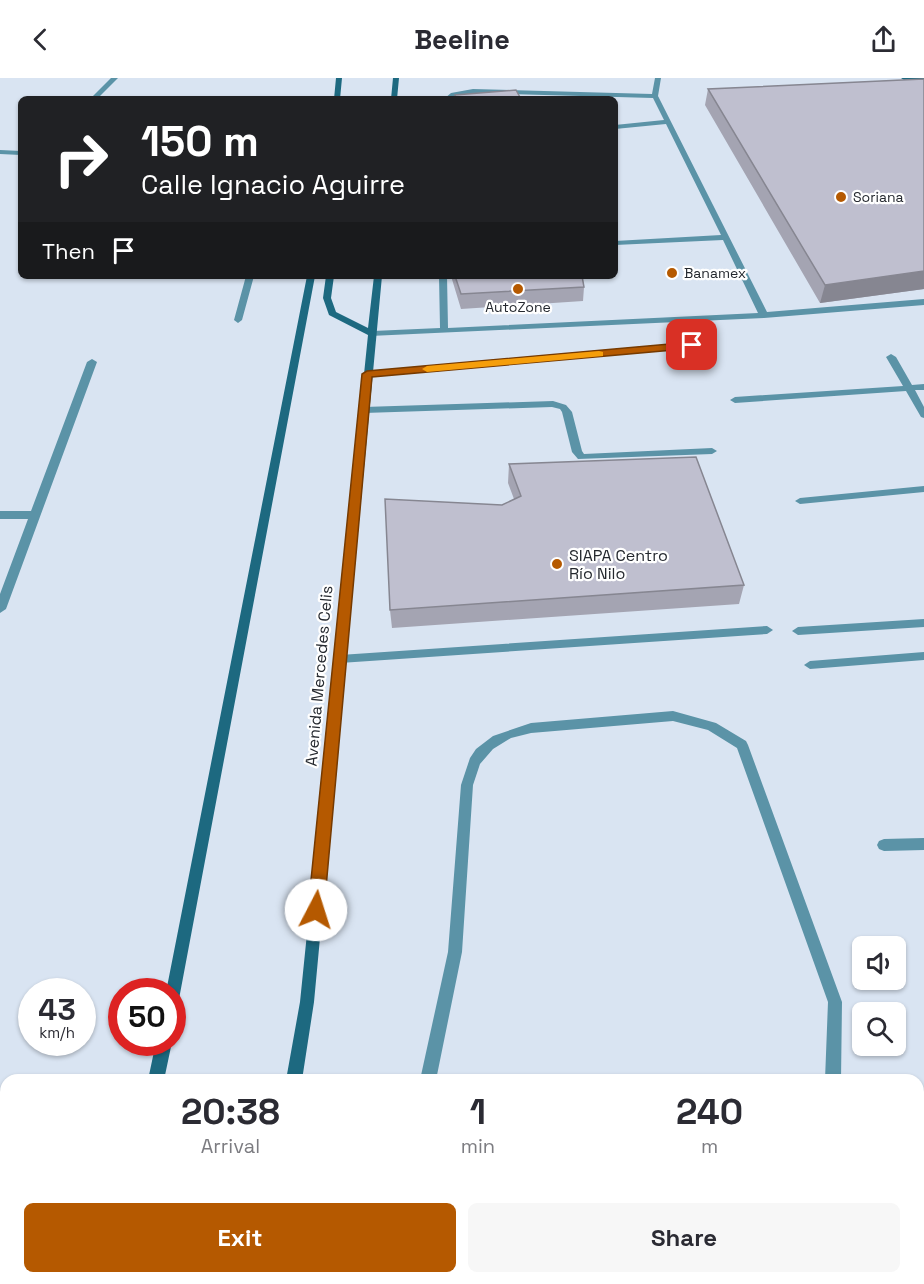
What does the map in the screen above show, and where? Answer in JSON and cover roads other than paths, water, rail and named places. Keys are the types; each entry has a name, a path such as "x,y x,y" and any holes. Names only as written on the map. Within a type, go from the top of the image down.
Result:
{"main road":[{"path":"337,96 339,78"},
{"path":"394,96 396,78"},
{"path":"904,78 924,78"},
{"path":"176,978 310,279"},
{"path":"330,279 327,298 332,313 373,334"},
{"name":"Avenida Mercedes Celis","path":"295,1074 307,1002 378,279"},
{"path":"157,1074 161,1056"}],"street":[{"path":"96,96 115,78"},
{"path":"658,78 655,96 764,315"},
{"path":"451,96 473,91 655,96"},
{"path":"618,127 669,122"},
{"path":"0,152 18,153"},
{"path":"618,243 726,237"},
{"path":"238,320 248,279"},
{"path":"443,279 444,330"},
{"path":"373,334 764,315 924,302"},
{"path":"367,374 692,345"},
{"path":"891,357 924,415"},
{"path":"0,609 92,362"},
{"path":"735,400 924,387"},
{"path":"364,410 553,404 563,407 567,412 577,452 582,457 711,451"},
{"path":"800,501 924,489"},
{"path":"0,515 35,515"},
{"path":"798,631 924,623"},
{"path":"340,659 767,630"},
{"path":"810,665 924,656"},
{"path":"429,1074 455,952 466,785 470,768 479,753 508,733 531,728 673,716 712,726 742,745 835,1002 833,1074"},
{"path":"884,845 924,844"}],"place":[{"name":"Soriana","path":"841,197"},
{"name":"Banamex","path":"672,273"},
{"name":"AutoZone","path":"518,289"},
{"name":"SIAPA Centro Río Nilo","path":"557,564"}]}
